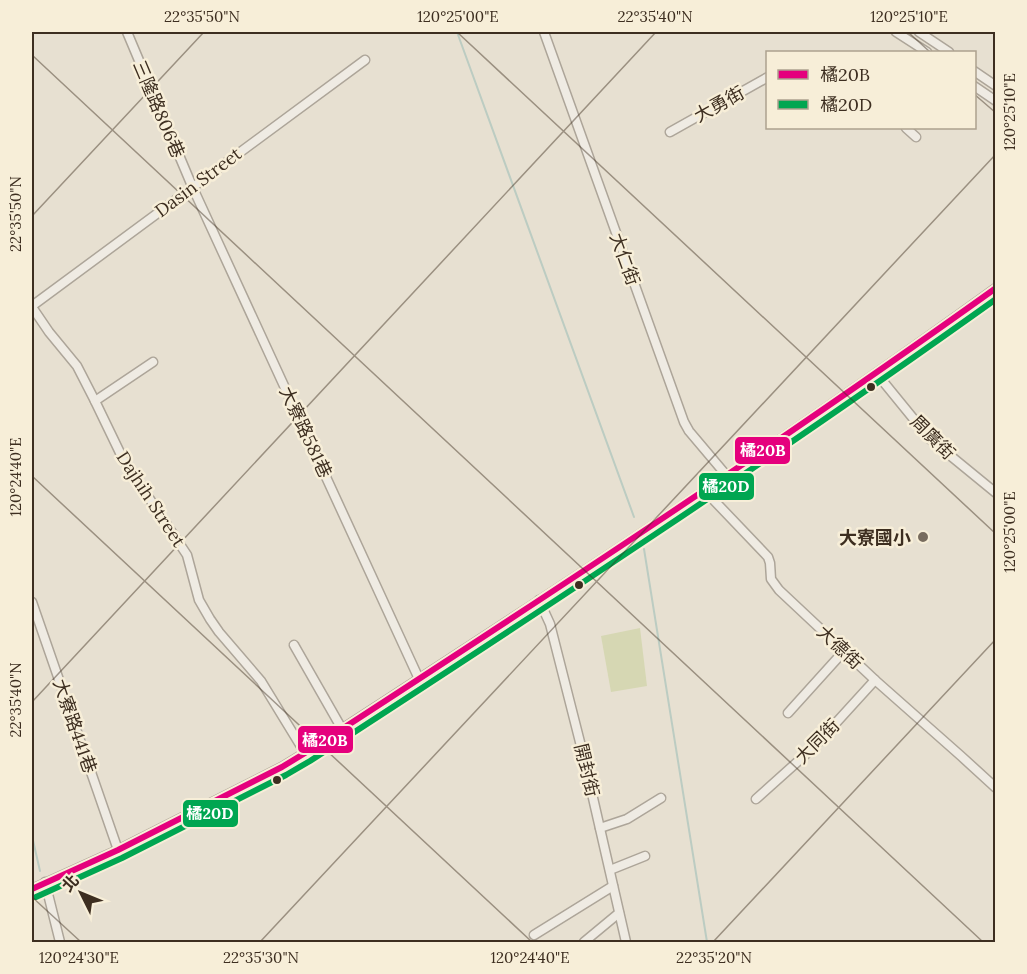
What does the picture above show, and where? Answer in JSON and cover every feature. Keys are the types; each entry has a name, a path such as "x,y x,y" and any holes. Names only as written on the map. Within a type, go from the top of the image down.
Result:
{"street":[{"name":"三隆路806巷","path":"126,32 192,186"},
{"name":"大仁街","path":"544,32 684,422 689,431 728,476"},
{"path":"896,32 925,51"},
{"path":"920,32 948,51"},
{"name":"Dasin Street","path":"32,306 365,60"},
{"path":"976,72 996,86"},
{"name":"大勇街","path":"670,132 766,78"},
{"path":"976,87 996,101"},
{"path":"907,129 916,136"},
{"name":"大寮路581巷","path":"192,186 419,679"},
{"path":"32,889 118,849 282,767 305,753 728,476 877,374 996,288"},
{"name":"Dajhih Street","path":"32,306 77,366 123,459 187,555 199,600 219,632 261,681 305,753"},
{"path":"96,401 153,362"},
{"name":"周廣街","path":"877,374 930,439 996,493"},
{"name":"大德街","path":"705,491 768,557 771,579 779,590 996,788"},
{"name":"開封街","path":"539,600 550,624 582,750 626,942"},
{"name":"大寮路441巷","path":"32,602 118,849"},
{"path":"294,645 342,729"},
{"path":"788,713 844,651"},
{"name":"大同街","path":"756,799 814,747 875,680"},
{"path":"600,828 627,819 661,798"},
{"path":"610,870 645,856"},
{"path":"45,882 60,942"},
{"path":"534,935 613,886"},
{"path":"584,942 619,913"}],"green space":[{"path":"640,628 647,686 611,692 601,636"}],"waterway":[{"path":"457,32 634,517"},
{"path":"644,549 707,942"},
{"path":"32,836 40,871"}],"transit line":[{"name":"橘20B","path":"32,889 118,850 282,767 305,753 653,525 996,288"},
{"name":"橘20D","path":"36,897 122,858 310,761 655,534 996,299"}],"place":[{"name":"大寮國小","path":"923,537"}]}
